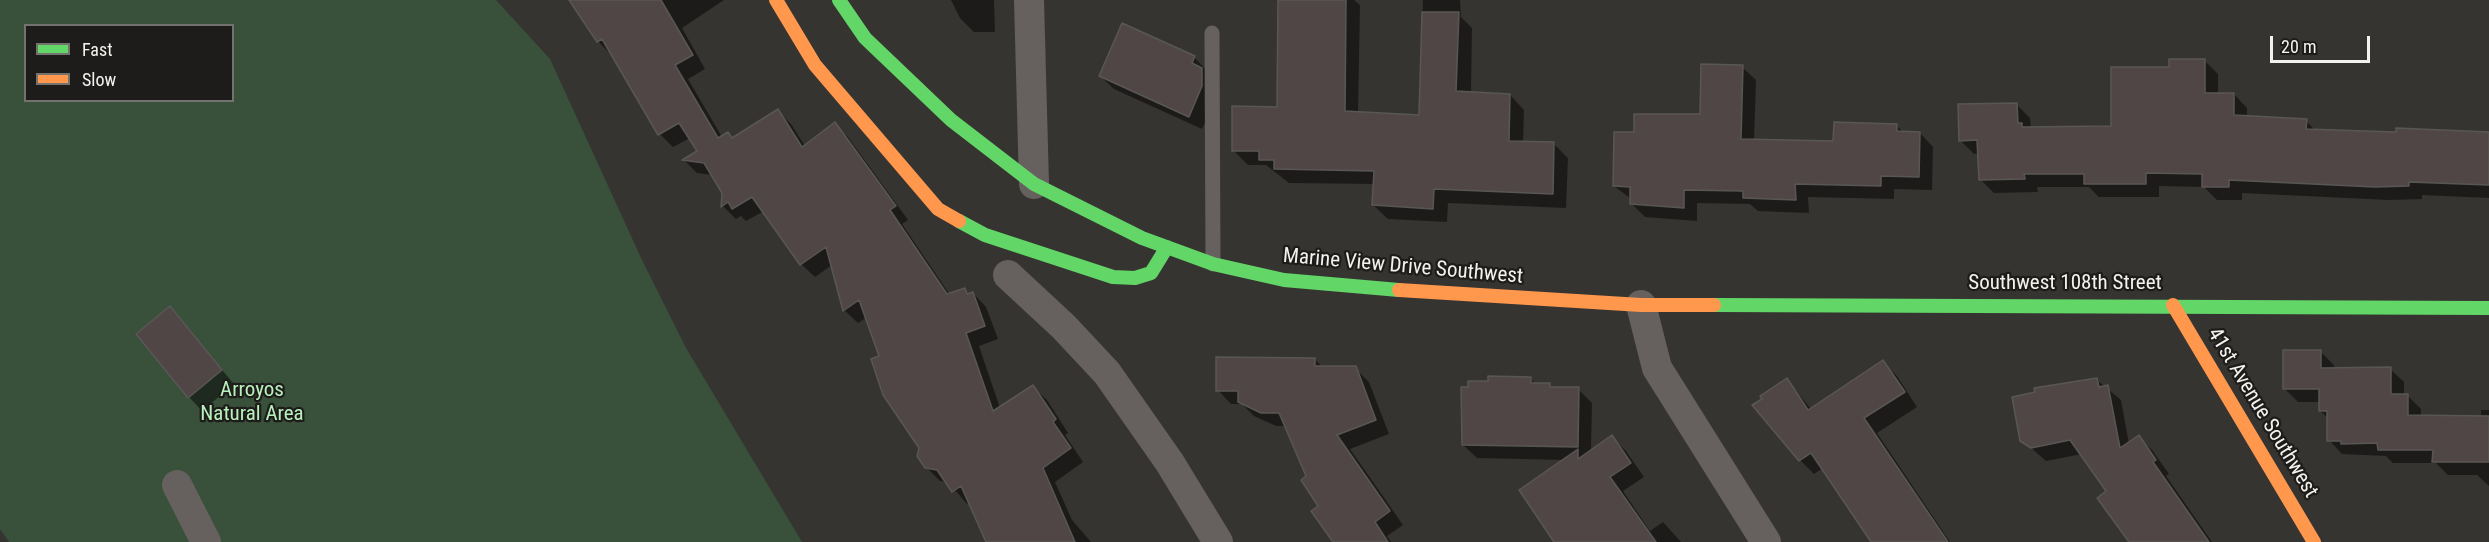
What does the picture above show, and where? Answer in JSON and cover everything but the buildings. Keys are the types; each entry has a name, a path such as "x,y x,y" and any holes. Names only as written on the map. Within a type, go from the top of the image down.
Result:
{"street":[{"path":"776,0 815,65 938,208 985,235 1040,255 1113,277 1135,278 1151,273 1167,247"},
{"name":"Marine View Drive Southwest","path":"839,0 865,38 951,120 1034,184 1143,238 1213,264 1284,280 1641,305"},
{"path":"1029,0 1034,184"},
{"path":"1008,275 1064,327 1107,373 1170,463 1218,542"},
{"path":"1641,305 1657,368 1766,542"},
{"name":"Southwest 108th Street","path":"1641,305 2173,305 2489,308"},
{"name":"41st Avenue Southwest","path":"2173,305 2314,542"},
{"path":"177,485 206,542"}],"lane":[{"path":"1212,33 1213,264"}],"green space":[{"name":"Arroyos Natural Area","path":"0,0 496,0 550,59 642,260 686,348 802,542 9,542 0,529"}],"traffic: fast":[{"path":"839,0 865,38 951,120 1034,184 1142,238 1213,264 1284,280 1399,290"},
{"path":"959,221 985,235 1113,277 1135,278 1151,273 1167,247"},
{"path":"1714,305 2489,308"}],"traffic: slow":[{"path":"776,0 815,65 938,209 959,221"},
{"path":"1399,290 1641,305 1714,305"},
{"path":"2173,305 2314,542"}]}
